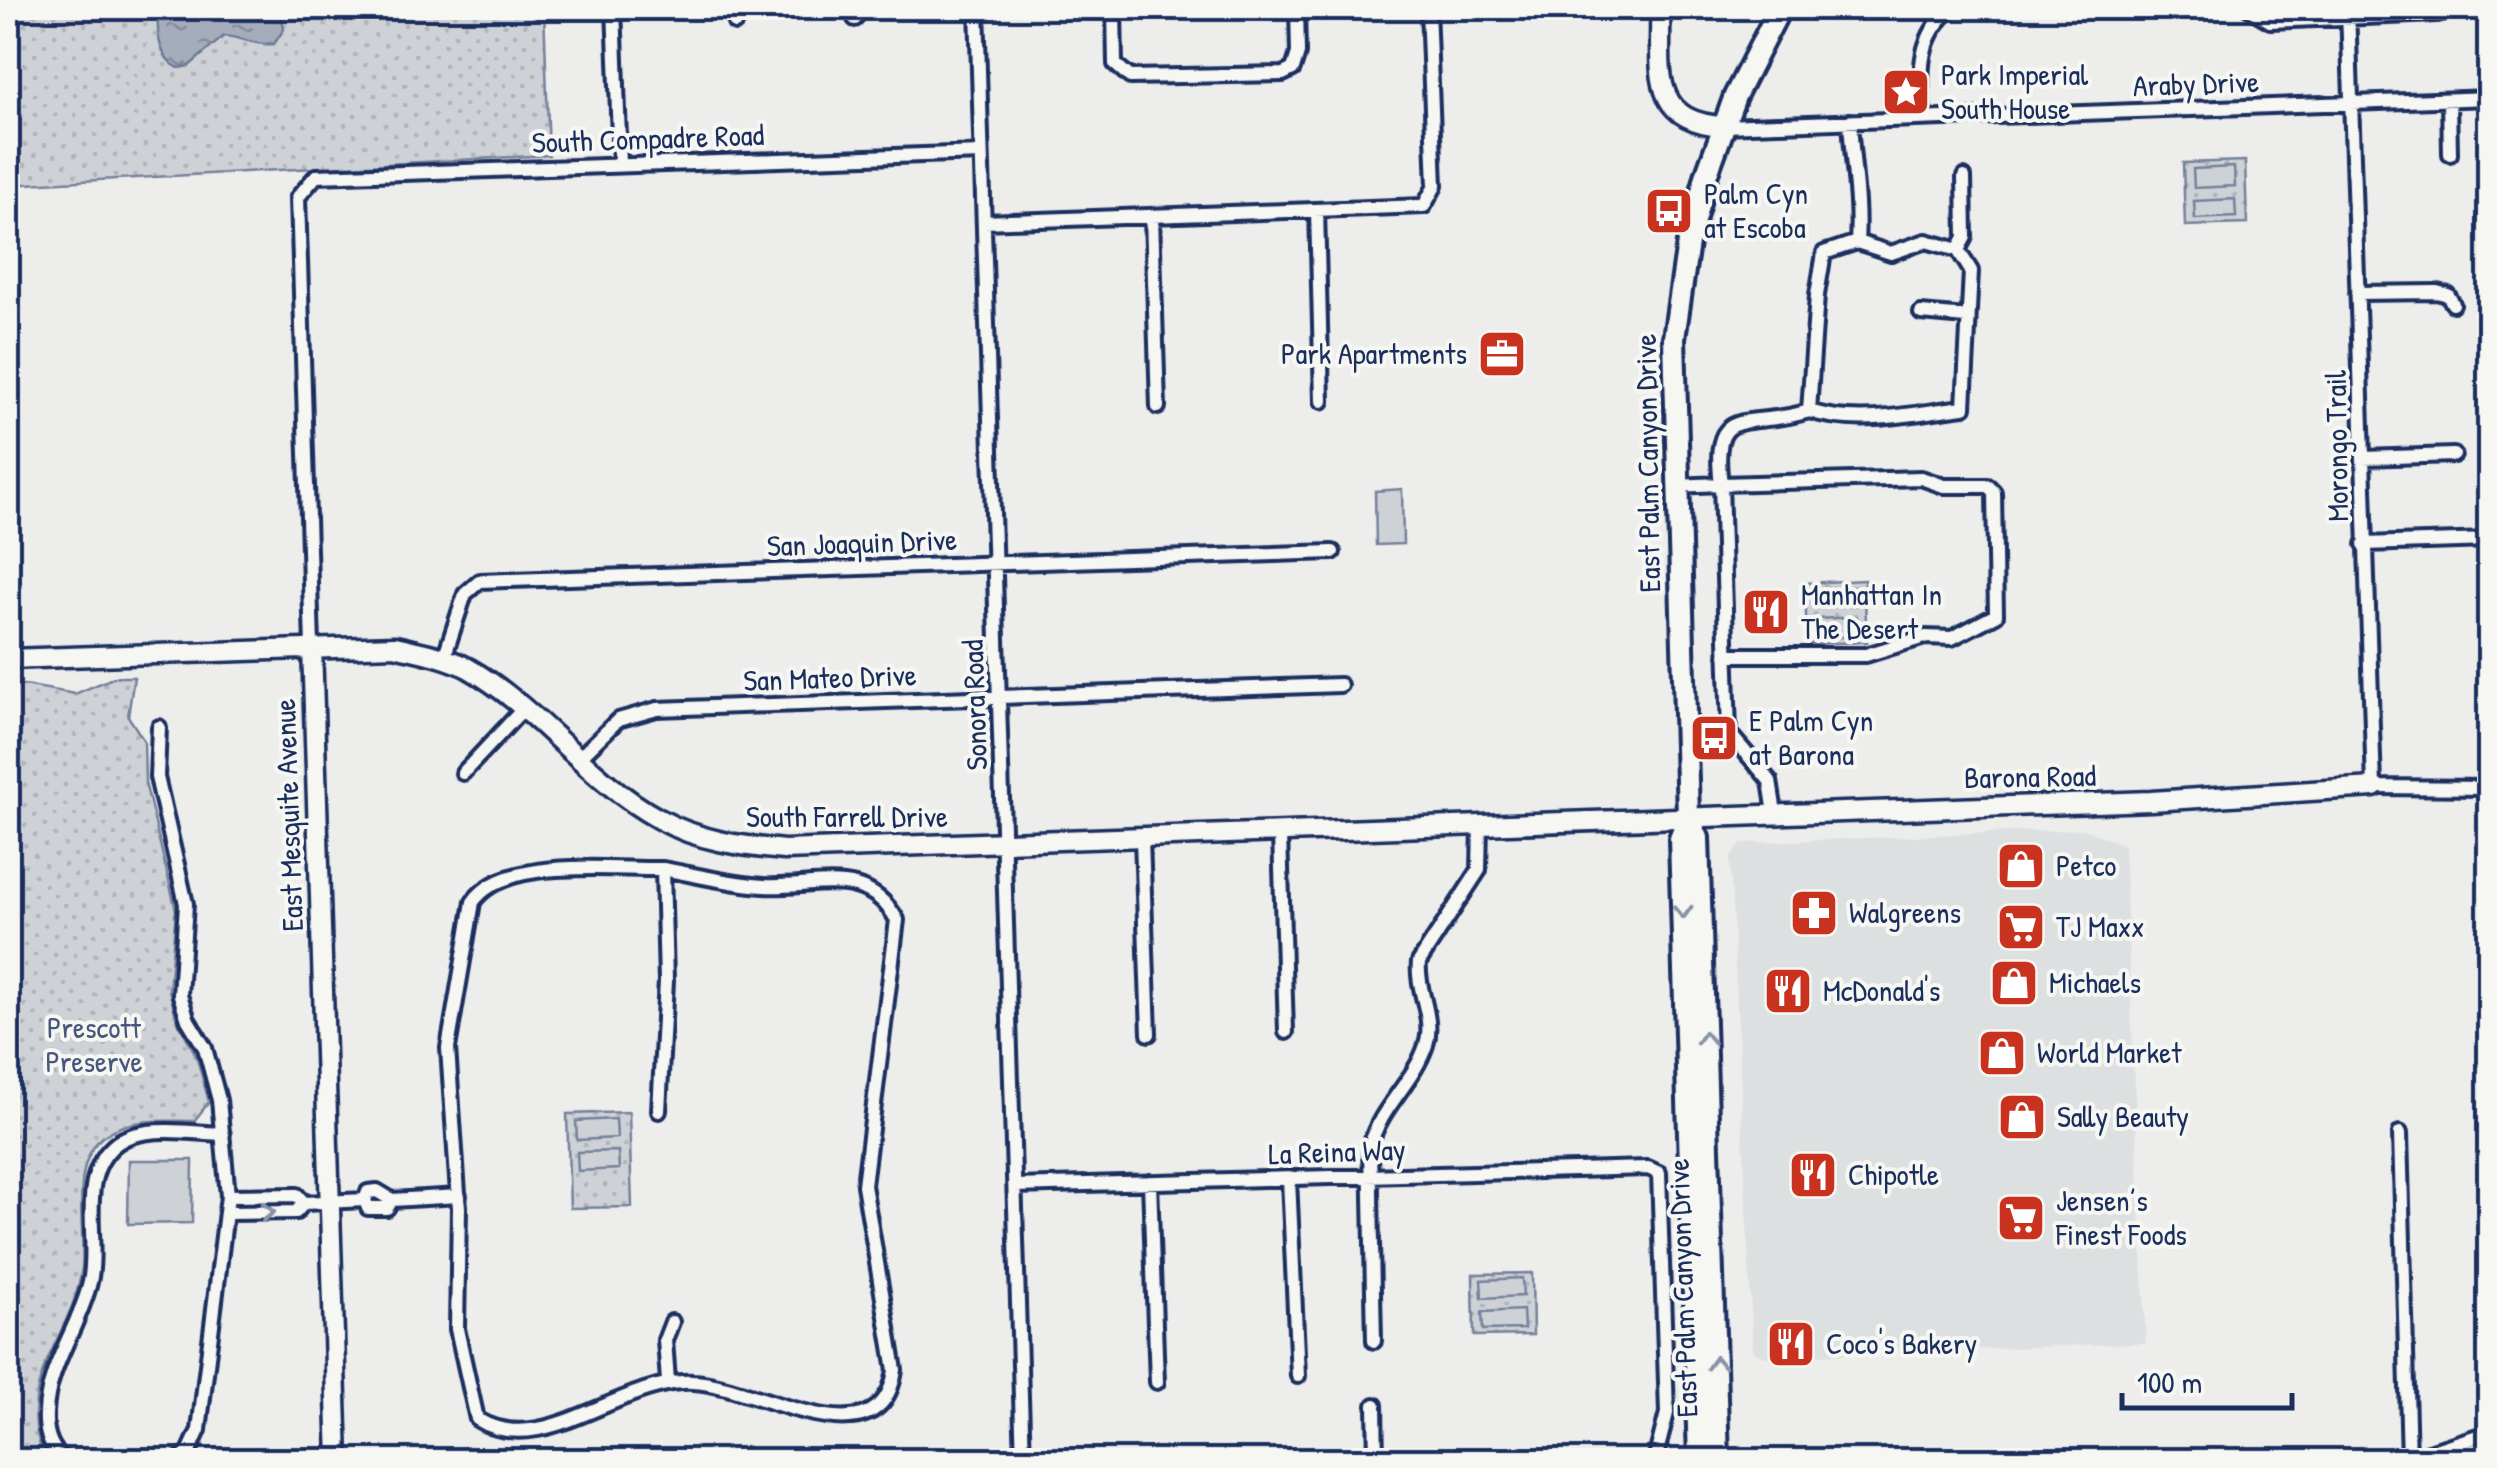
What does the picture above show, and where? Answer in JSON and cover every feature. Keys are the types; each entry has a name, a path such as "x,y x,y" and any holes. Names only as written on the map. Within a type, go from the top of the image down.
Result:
{"main road":[{"name":"East Palm Canyon Drive","path":"1718,1460 1698,842 1688,816 1672,381 1678,304 1697,207 1724,126 1780,8"},
{"name":"East Palm Canyon Drive","path":"1688,816 1680,839 1700,1460"}],"street":[{"path":"614,8 620,164"},
{"path":"734,8 734,22"},
{"name":"Sonora Road","path":"977,8 1023,1460"},
{"path":"1114,8 1115,64 1120,73 1130,77 1282,74 1292,69 1298,53 1296,8"},
{"path":"984,222 1424,206 1435,186 1428,8"},
{"path":"1660,8 1663,89 1669,105 1695,124 1724,126"},
{"path":"1923,118 1921,54 1935,22 1952,8"},
{"path":"2248,8 2270,21 2348,14 2437,14 2459,8"},
{"name":"Morongo Trail","path":"2348,14 2374,787"},
{"name":"Araby Drive","path":"1724,126 2490,98"},
{"path":"2449,100 2450,154"},
{"path":"1850,121 1852,175 1860,198 1857,242"},
{"name":"South Compadre Road","path":"316,176 981,154"},
{"name":"East Mesquite Avenue","path":"316,176 298,197 338,1460"},
{"path":"1958,250 1965,236 1964,176"},
{"path":"1317,210 1322,401"},
{"path":"1152,216 1158,407"},
{"path":"1774,813 1770,781 1729,732 1721,484 1716,448 1720,434 1731,424 1809,411 1836,420 1864,421 1911,410 1964,406 1966,318 1972,271 1958,250 1926,241 1891,253 1857,242 1824,252 1816,295 1809,411"},
{"path":"2358,294 2437,292 2448,295 2452,304"},
{"path":"1921,314 1966,318"},
{"path":"2363,458 2454,455"},
{"path":"1676,486 1921,478 1944,486 1988,486 1994,492 1998,605 1990,622 1952,638 1925,638 1866,655 1726,655"},
{"path":"2364,544 2490,540"},
{"name":"San Joaquin Drive","path":"444,658 464,594 480,581 1333,552"},
{"name":"South Farrell Drive","path":"8,659 312,646 395,646 444,658 480,676 524,708 579,758 651,814 726,844 784,850 1688,816"},
{"name":"San Mateo Drive","path":"579,758 618,720 639,710 1340,685"},
{"path":"462,774 524,708"},
{"path":"159,727 156,777 186,904 180,995 188,1020 205,1048 219,1100 228,1196 212,1299 208,1375 199,1430 188,1452 178,1460"},
{"path":"2374,787 2490,788"},
{"name":"Barona Road","path":"1688,816 2151,801 2374,787"},
{"path":"1374,1341 1370,1175 1376,1124 1425,1049 1430,1030 1418,979 1420,962 1479,870 1480,826"},
{"path":"1280,834 1286,1032"},
{"path":"1142,839 1148,1034"},
{"path":"659,1112 666,980 663,869"},
{"path":"663,869 764,886 848,884 886,901 897,920 864,1185 895,1370 892,1393 881,1410 866,1422 833,1429 700,1382 668,1380 518,1434 492,1428 476,1419 457,1329 459,1196 448,1048 473,902 484,886 523,872 663,869"},
{"path":"2400,1133 2407,1460 2490,1432"},
{"path":"65,1460 56,1454 46,1433 46,1410 90,1284 96,1172 120,1141 138,1134 222,1134"},
{"name":"La Reina Way","path":"1015,1186 1648,1168 1659,1173 1667,1413 1655,1460"},
{"path":"1289,1179 1298,1376"},
{"path":"1150,1182 1157,1382"},
{"path":"228,1213 296,1212 304,1203 365,1200 368,1192 376,1190 392,1200 459,1196"},
{"path":"228,1196 297,1195 304,1203"},
{"path":"668,1380 665,1340 672,1322"},
{"path":"1375,1405 1376,1460"},
{"path":"2438,1460 2490,1446"}],"shaded area":[{"path":"2083,829 2124,845 2146,1343 1767,1357 1753,1352 1730,859 1742,843"}],"green space":[{"path":"8,8 544,8 549,155 8,185"},
{"path":"2245,161 2247,224 2185,226 2183,163"},
{"path":"2234,167 2235,186 2194,188 2193,169"},
{"path":"2235,199 2236,217 2195,219 2194,201"},
{"path":"1402,489 1403,544 1376,545 1375,491"},
{"path":"1864,580 1867,642 1807,644 1805,583"},
{"path":"1857,587 1858,605 1817,607 1816,588"},
{"path":"1857,617 1858,636 1817,638 1817,619"},
{"name":"Prescott Preserve","path":"115,677 134,677 128,716 144,741 145,782 176,910 169,990 177,1020 196,1055 209,1102 194,1121 126,1125 105,1135 94,1147 83,1179 83,1252 77,1292 41,1376 36,1398 41,1449 34,1460 8,1460 8,687 24,685 75,694"},
{"path":"629,1112 632,1207 570,1208 567,1114"},
{"path":"616,1119 617,1138 577,1140 576,1121"},
{"path":"618,1151 619,1169 578,1171 577,1152"},
{"path":"129,1160 193,1160 192,1223 128,1224"},
{"path":"1532,1273 1533,1335 1474,1336 1473,1274"},
{"path":"1522,1278 1523,1296 1482,1298 1481,1280"},
{"path":"1523,1310 1524,1329 1483,1330 1482,1312"}],"water":[{"path":"159,8 280,8 284,29 274,44 224,36 189,66 179,68 162,50"}],"place":[{"name":"Park Imperial South House","path":"1906,92"},
{"name":"Palm Cyn at Escoba","path":"1669,211"},
{"name":"Park Apartments","path":"1502,354"},
{"name":"Manhattan In The Desert","path":"1766,612"},
{"name":"E Palm Cyn at Barona","path":"1714,738"},
{"name":"Petco","path":"2021,866"},
{"name":"Walgreens","path":"1814,913"},
{"name":"TJ Maxx","path":"2021,927"},
{"name":"Michaels","path":"2014,983"},
{"name":"McDonald's","path":"1788,991"},
{"name":"World Market","path":"2002,1053"},
{"name":"Sally Beauty","path":"2022,1117"},
{"name":"Chipotle","path":"1813,1175"},
{"name":"Jensen’s Finest Foods","path":"2021,1218"},
{"name":"Coco's Bakery","path":"1791,1344"}]}
